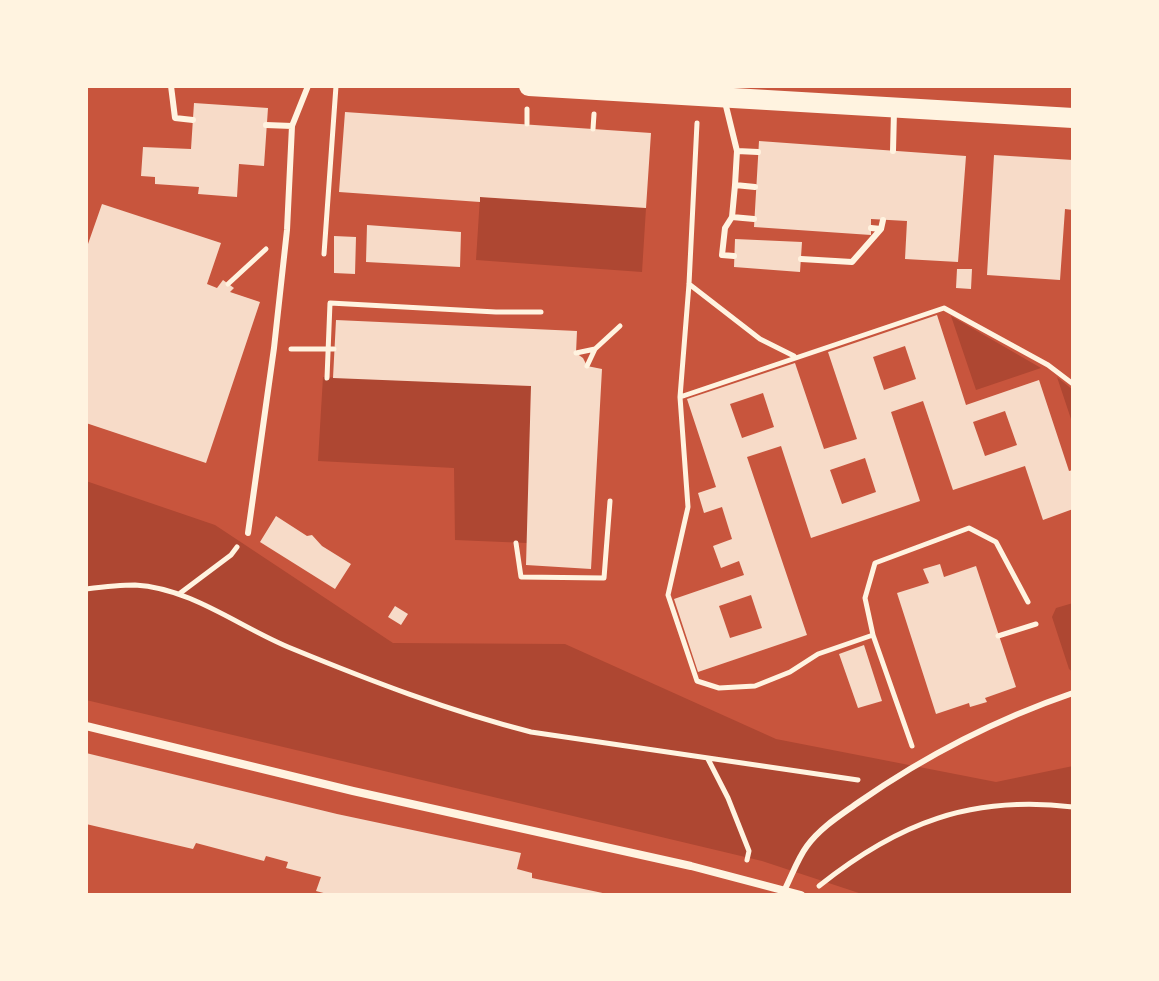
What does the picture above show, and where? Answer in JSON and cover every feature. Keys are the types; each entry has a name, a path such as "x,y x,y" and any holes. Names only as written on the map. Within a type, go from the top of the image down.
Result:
{"main road":[{"path":"529,86 1073,118"}],"street":[{"path":"86,726 353,791 741,878 801,895"}],"lane":[{"path":"171,86 175,118 193,120"},
{"path":"248,533 287,230 292,126 308,86"},
{"path":"724,99 737,151 732,217 725,228 722,255 734,256"},
{"path":"893,151 894,109"},
{"path":"266,125 292,126"},
{"path":"737,151 758,152"},
{"path":"735,185 755,187"},
{"path":"732,217 754,219"},
{"path":"801,259 852,262 881,229 883,220"},
{"path":"871,228 881,229"},
{"path":"785,889 807,846 828,824 918,763 973,734 1073,693"}],"path":[{"path":"324,254 336,86"},
{"path":"698,96 680,397 688,507 668,595 697,681 719,688 755,686 790,672 818,654 873,635"},
{"path":"228,284 287,230"},
{"path":"689,284 760,339 795,356"},
{"path":"327,378 330,303 541,312"},
{"path":"680,397 944,308 1048,365 1073,384"},
{"path":"587,366 595,349 620,326"},
{"path":"274,348 334,349"},
{"path":"576,353 595,349"},
{"path":"516,543 521,577 604,578 610,501"},
{"path":"918,763 873,635 865,598 875,563 969,528 996,542 1028,602"},
{"path":"179,594 231,555 248,533"},
{"path":"86,589 136,585 179,594 288,647 360,676 486,720 531,732 849,777"},
{"path":"998,636 1036,624"},
{"path":"707,759 728,798 749,851 741,878"},
{"path":"818,887 848,863 913,826 966,809 1046,804 1073,807"}],"shaded area":[{"path":"480,197 646,208 642,272 476,260"},
{"path":"951,316 1041,368 976,390"},
{"path":"323,377 531,386 527,543 455,540 454,468 318,461"},
{"path":"1057,377 1073,390 1073,425"},
{"path":"86,481 215,525 393,643 565,644 776,739 996,782 1073,766 1073,895 865,895 762,861 86,700"},
{"path":"1073,603 1073,672 1069,669 1052,617 1056,608"}],"building":[{"path":"194,103 268,108 264,166 239,164 237,197 198,194 199,187 155,184 155,177 141,176 143,147 191,149"},
{"path":"345,112 651,133 646,208 480,197 480,202 339,192"},
{"path":"759,141 966,156 958,262 905,259 907,221 871,219 871,235 754,227"},
{"path":"994,155 1073,160 1073,210 1065,209 1060,280 987,275"},
{"path":"102,204 221,243 207,284 217,288 223,280 234,288 230,292 260,302 206,463 86,423 86,243"},
{"path":"367,225 461,232 460,267 366,262"},
{"path":"334,236 356,237 355,274 334,273"},
{"path":"735,239 802,242 800,272 734,267"},
{"path":"957,269 972,269 971,289 956,288"},
{"path":"937,315 966,405 1039,380 1069,471 1073,470 1073,509 1043,520 1025,466 953,490 923,401 891,412 920,501 811,538 781,446 747,457 807,635 698,672 674,599 744,575 739,561 721,568 713,546 732,539 722,507 704,513 698,493 716,487 687,399 795,363 824,449 857,439 828,352","holes":["905,346 916,379 884,390 873,357","763,393 774,427 742,438 730,404","1005,411 1017,445 985,456 973,422","865,458 876,492 842,504 830,470","751,595 762,628 730,638 719,606"]},
{"path":"336,320 577,331 576,353 587,366 602,369 591,569 526,565 531,386 333,378"},
{"path":"276,516 307,536 312,535 322,546 351,564 335,589 260,542"},
{"path":"940,564 944,577 976,566 1016,687 985,698 987,702 970,707 969,703 936,714 897,593 929,583 923,569"},
{"path":"395,606 408,614 401,625 388,617"},
{"path":"864,645 882,701 858,708 839,654"},
{"path":"86,753 337,814 521,853 517,869 532,873 532,878 612,895 331,895 316,891 321,877 286,868 288,862 266,856 264,861 196,843 193,849 86,824"}]}
